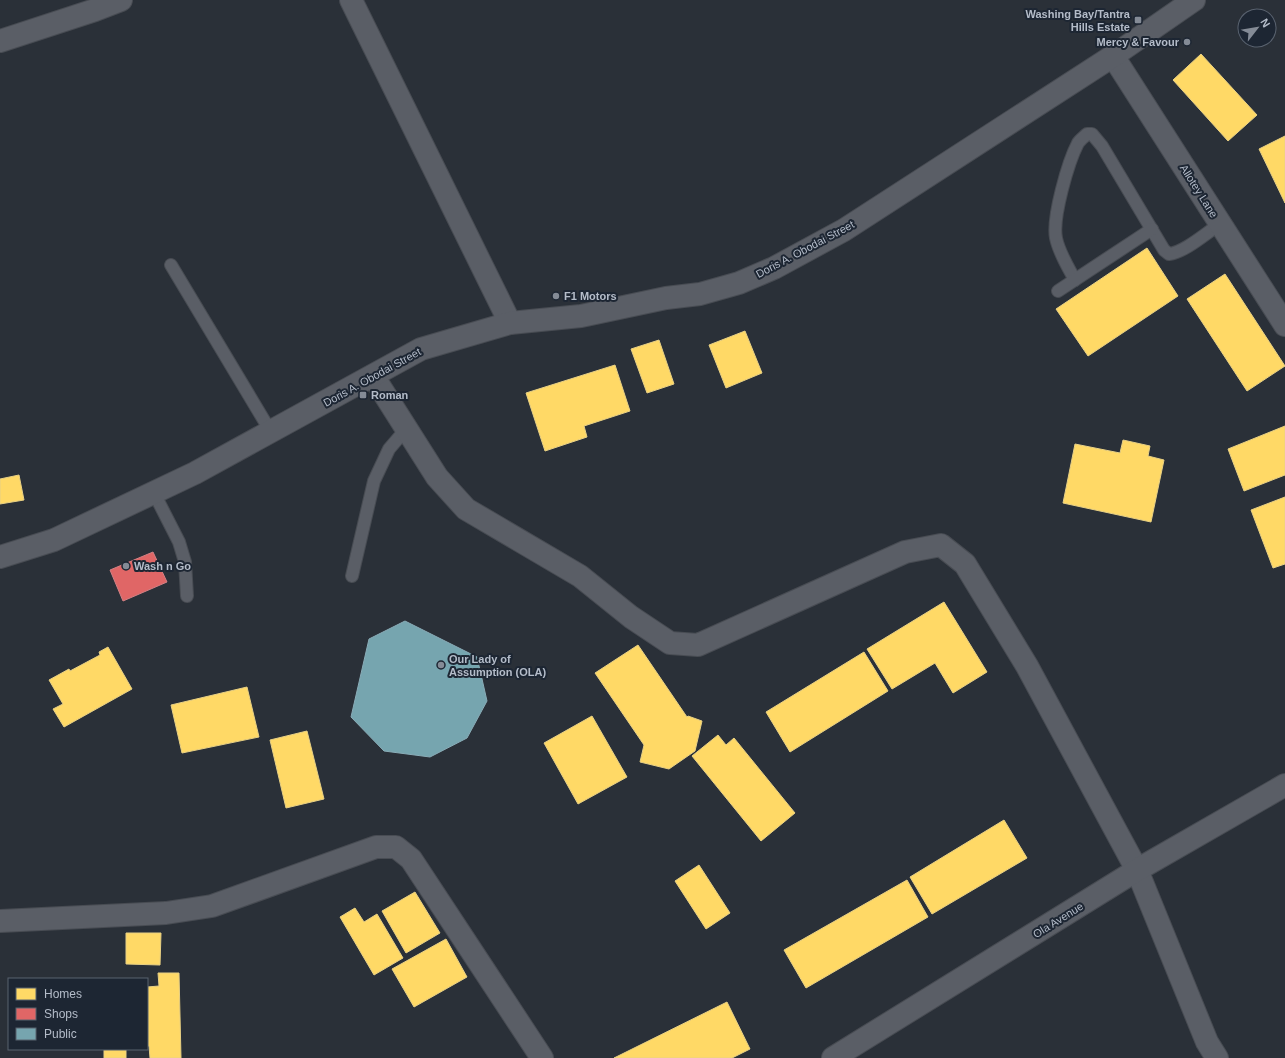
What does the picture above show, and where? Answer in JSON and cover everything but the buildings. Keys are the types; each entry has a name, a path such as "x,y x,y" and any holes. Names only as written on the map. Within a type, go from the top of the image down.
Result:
{"street":[{"path":"0,41 121,0"},
{"path":"351,0 510,323"},
{"name":"Doris A. Obodai Street","path":"0,557 54,540 195,473 421,349 510,323 581,316 666,298 700,294 739,283 774,268 844,230 1113,56 1194,0"},
{"name":"Allotey Lane","path":"1113,56 1284,322"},
{"path":"373,376 407,428 436,477 466,509 580,576 631,617 670,643 698,645 905,552 941,545 965,564 1027,666 1138,870 1206,1053"},
{"name":"Ola Avenue","path":"833,1058 1138,870 1285,785"},
{"path":"0,921 166,913 212,906 376,847 396,847 411,859 542,1058"}],"lane":[{"path":"1075,280 1061,254 1056,238 1055,217 1070,160 1079,142 1087,134 1092,134 1102,146 1164,250 1169,254 1182,250 1220,224"},
{"path":"1058,290 1152,229"},
{"path":"172,265 272,432"},
{"path":"352,576 374,481 389,450 407,428"},
{"path":"154,492 179,542 185,562 187,596"}],"place":[{"name":"Washing Bay/Tantra Hills Estate","path":"1138,20"},
{"name":"Mercy & Favour","path":"1187,42"},
{"name":"F1 Motors","path":"556,296"},
{"name":"Roman","path":"363,395"},
{"name":"Wash n Go","path":"126,566"},
{"name":"Our Lady of Assumption (OLA)","path":"441,665"}]}
